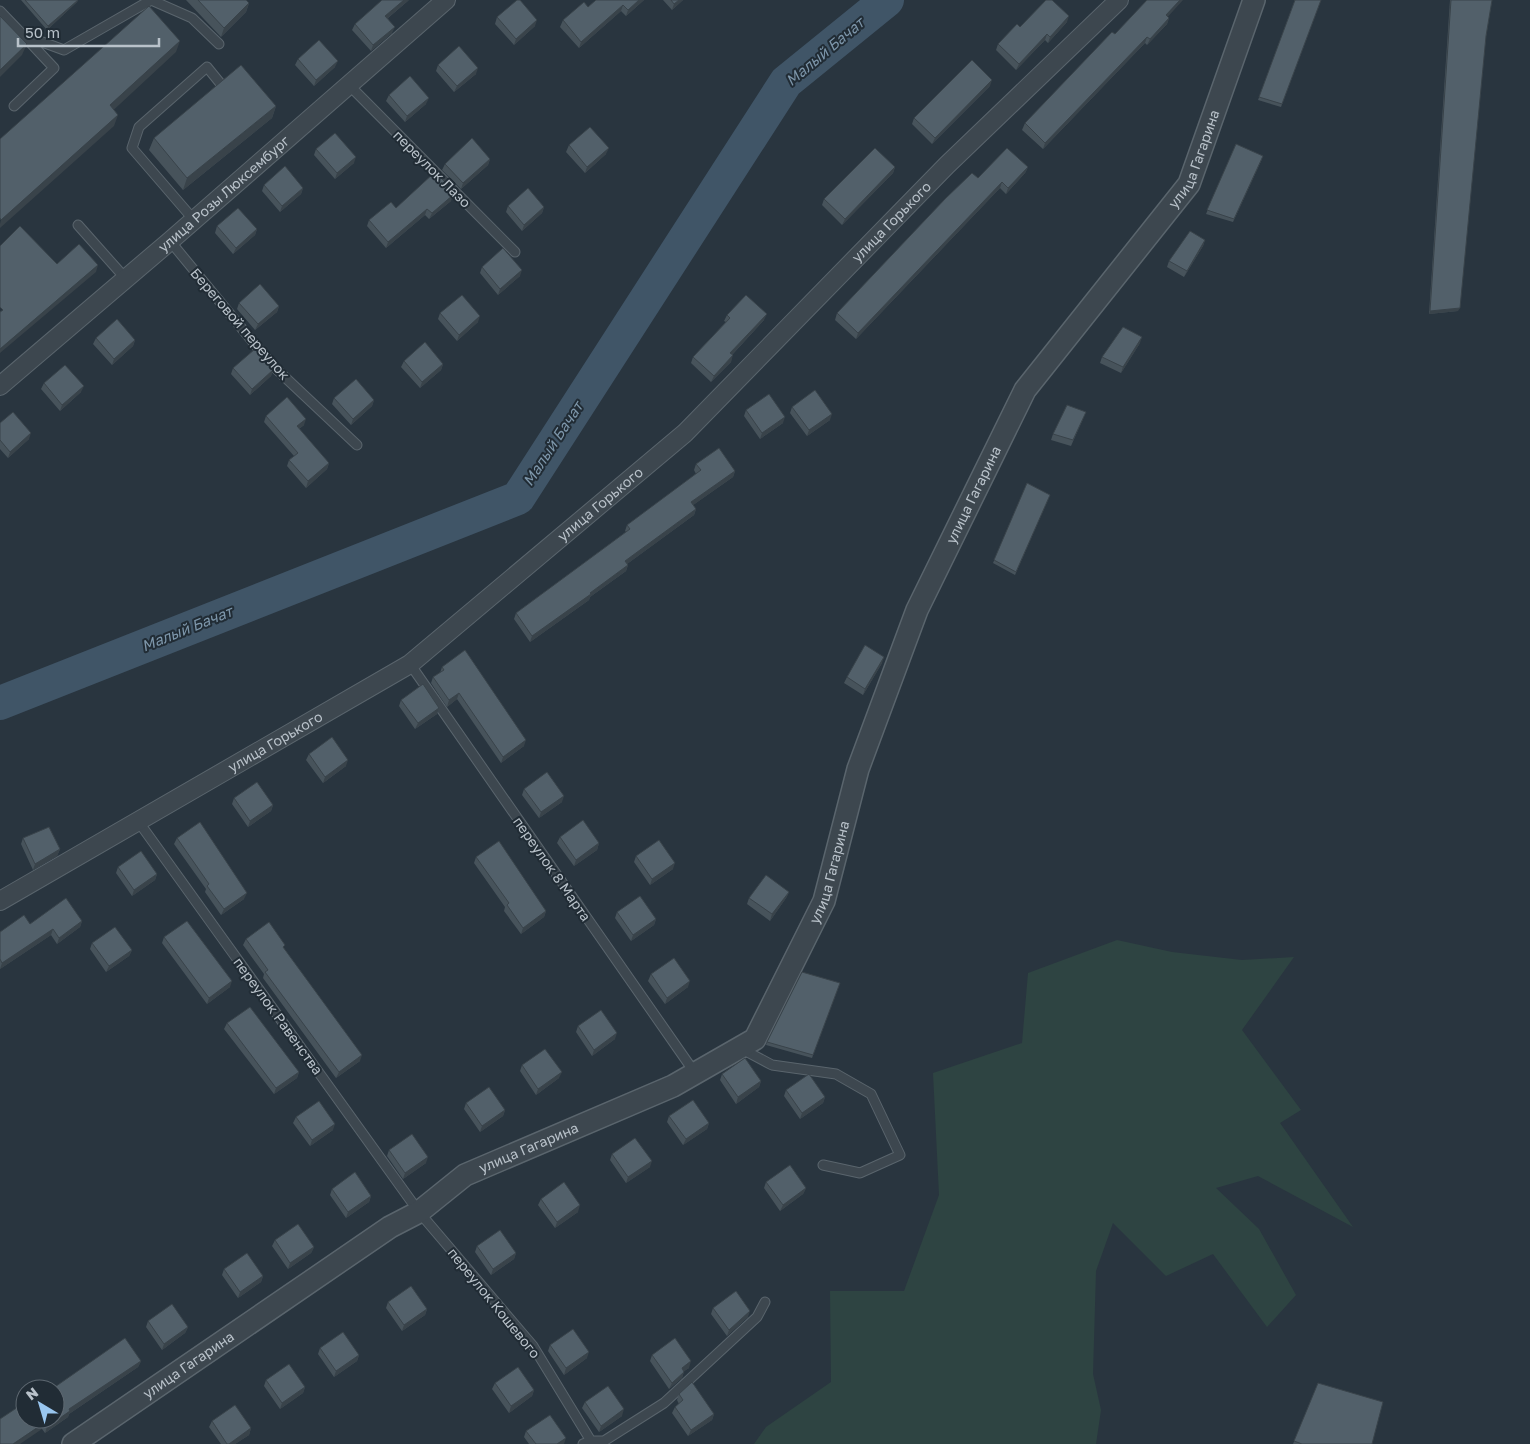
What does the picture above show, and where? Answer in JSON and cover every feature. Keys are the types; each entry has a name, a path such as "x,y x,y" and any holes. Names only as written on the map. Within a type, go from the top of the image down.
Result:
{"street":[{"name":"улица Розы Люксембург","path":"0,386 170,241 446,0"},
{"name":"улица Горького","path":"0,901 410,664 685,433 947,165 1119,0"},
{"name":"улица Гагарина","path":"73,1444 390,1226 418,1212 465,1175 673,1086 755,1039 824,901 858,768 921,601 1025,390 1189,184 1254,0"}],"lane":[{"path":"23,35 64,50 151,0 192,18 218,44"},
{"path":"0,11 54,68 14,106"},
{"path":"194,220 132,148 138,127 207,67 220,83"},
{"name":"переулок Лазо","path":"349,85 515,252"},
{"path":"78,225 126,279"},
{"name":"Береговой переулок","path":"170,241 272,365 357,445"},
{"name":"переулок 8 Марта","path":"410,664 695,1073"},
{"name":"переулок Равенства","path":"138,821 418,1212"},
{"path":"740,1048 772,1065 836,1074 872,1094 900,1155 860,1173 823,1165"},
{"name":"переулок Кошевого","path":"418,1212 533,1346 587,1443"},
{"path":"587,1443 604,1441 664,1403 757,1317 764,1302"}],"green space":[{"path":"1117,940 1172,952 1242,960 1294,957 1242,1030 1301,1110 1280,1123 1353,1227 1258,1176 1216,1188 1259,1229 1296,1295 1267,1327 1213,1254 1166,1276 1113,1223 1096,1271 1093,1374 1101,1410 1096,1444 754,1444 766,1427 831,1382 830,1291 904,1291 939,1195 933,1073 1022,1043 1028,973"}],"building":[{"path":"25,0 78,0 48,26"},
{"path":"198,0 246,0 249,3 224,28"},
{"path":"382,0 404,0 385,16 395,27 373,45 355,24"},
{"path":"517,0 520,0 537,20 516,39 497,17"},
{"path":"596,0 639,0 628,10 623,5 581,42 563,20 584,2 588,7"},
{"path":"671,0 679,0 674,4"},
{"path":"1046,0 1052,0 1069,16 1050,37 1047,34 1019,64 998,44 1017,24 1020,27"},
{"path":"1147,0 1180,0 1166,15 1169,18 1150,39 1147,37 1045,143 1025,123 1112,32 1115,34"},
{"path":"1295,0 1321,0 1282,104 1259,97"},
{"path":"1451,0 1492,0 1486,36 1460,308 1430,311"},
{"path":"149,6 180,41 110,105 118,115 1,220 0,139"},
{"path":"0,16 27,44 0,70"},
{"path":"319,40 338,61 316,80 298,59"},
{"path":"459,46 478,68 457,86 438,65"},
{"path":"972,60 992,80 935,138 914,118"},
{"path":"241,65 276,106 187,178 154,138"},
{"path":"410,76 429,98 407,116 389,95"},
{"path":"590,127 609,148 587,167 569,145"},
{"path":"335,133 356,157 337,173 316,149"},
{"path":"472,138 490,159 463,183 445,164"},
{"path":"1236,144 1263,156 1234,219 1207,210"},
{"path":"875,148 895,167 845,219 824,199"},
{"path":"1007,148 1028,167 1008,188 1002,182 858,333 837,313 945,199 972,173 978,178"},
{"path":"285,166 303,188 282,206 264,185"},
{"path":"435,172 454,191 453,195 432,213 427,209 388,242 369,220 391,202 396,208"},
{"path":"528,188 544,207 524,225 508,206"},
{"path":"238,208 257,229 236,248 217,226"},
{"path":"20,226 57,264 79,244 98,265 0,349 0,312 3,310 0,307 0,246"},
{"path":"1190,231 1205,240 1187,271 1169,261"},
{"path":"503,248 522,270 500,289 482,267"},
{"path":"260,284 279,306 258,324 239,303"},
{"path":"462,295 480,316 459,335 440,313"},
{"path":"746,295 767,314 730,353 733,355 714,376 693,357 730,318 727,315"},
{"path":"117,319 135,340 114,359 96,338"},
{"path":"1123,327 1142,337 1123,367 1102,357"},
{"path":"425,342 443,364 422,382 404,361"},
{"path":"255,349 273,370 252,389 233,368"},
{"path":"65,365 84,386 62,405 44,383"},
{"path":"356,379 374,400 353,419 334,398"},
{"path":"815,390 832,414 809,430 792,407"},
{"path":"769,394 785,417 762,433 746,410"},
{"path":"287,397 306,419 297,426 329,463 308,481 289,460 298,453 266,416"},
{"path":"1067,405 1086,412 1073,440 1053,434"},
{"path":"13,412 31,433 10,452 0,440 0,423"},
{"path":"719,448 735,471 691,502 696,509 625,561 628,565 532,636 516,613 630,529 627,525 701,470 696,464"},
{"path":"1027,483 1050,495 1016,572 994,560"},
{"path":"865,645 884,657 865,689 847,677"},
{"path":"465,650 526,740 503,757 459,693 449,700 433,677 444,670 442,667"},
{"path":"423,684 439,708 418,723 401,700"},
{"path":"332,737 348,760 325,777 309,754"},
{"path":"547,772 564,796 541,812 524,789"},
{"path":"257,782 273,805 250,821 234,798"},
{"path":"583,820 599,843 576,860 560,837"},
{"path":"200,822 247,893 224,909 177,838"},
{"path":"49,827 60,849 35,864 23,838"},
{"path":"659,840 675,863 652,879 636,856"},
{"path":"499,841 546,911 523,928 507,905 509,903 476,857"},
{"path":"141,851 157,874 134,890 118,867"},
{"path":"766,875 789,892 772,914 749,898"},
{"path":"640,896 656,919 633,935 617,912"},
{"path":"66,898 82,921 59,938 53,929 2,963 0,959 0,932 24,915 30,924"},
{"path":"187,921 232,981 209,998 164,937"},
{"path":"269,922 285,945 283,947 362,1055 339,1072 265,972 268,970 246,939"},
{"path":"115,927 132,950 109,966 92,943"},
{"path":"674,958 690,981 667,998 651,974"},
{"path":"802,972 840,983 813,1055 767,1042"},
{"path":"250,1007 299,1072 276,1088 227,1023"},
{"path":"601,1010 617,1033 594,1050 578,1026"},
{"path":"545,1049 562,1072 538,1089 522,1065"},
{"path":"745,1058 761,1081 738,1097 722,1074"},
{"path":"809,1074 825,1097 802,1113 786,1090"},
{"path":"489,1087 505,1110 482,1126 466,1103"},
{"path":"693,1100 709,1123 686,1139 669,1116"},
{"path":"319,1101 335,1124 312,1140 296,1117"},
{"path":"412,1134 428,1157 405,1173 389,1150"},
{"path":"635,1138 652,1161 628,1177 612,1154"},
{"path":"790,1165 806,1188 783,1205 766,1182"},
{"path":"355,1172 371,1196 348,1212 332,1189"},
{"path":"564,1182 580,1205 557,1222 541,1199"},
{"path":"298,1224 314,1247 290,1263 275,1240"},
{"path":"500,1230 516,1253 493,1269 477,1246"},
{"path":"247,1253 263,1276 240,1292 224,1269"},
{"path":"411,1286 427,1309 404,1325 388,1302"},
{"path":"736,1291 750,1311 729,1330 713,1308"},
{"path":"172,1304 188,1327 164,1344 148,1321"},
{"path":"573,1329 589,1352 566,1368 550,1345"},
{"path":"343,1332 359,1355 336,1371 320,1348"},
{"path":"125,1338 141,1361 69,1409 70,1411 65,1414 65,1380"},
{"path":"675,1338 691,1361 682,1368 684,1372 672,1383 652,1355"},
{"path":"289,1364 305,1387 282,1403 266,1380"},
{"path":"518,1367 534,1390 511,1406 495,1383"},
{"path":"692,1382 714,1414 691,1430 675,1407 683,1400 679,1394"},
{"path":"1318,1383 1383,1402 1372,1444 1302,1444 1294,1441"},
{"path":"608,1386 624,1409 601,1426 585,1402"},
{"path":"235,1405 251,1428 227,1444 212,1421"},
{"path":"15,1409 15,1429 35,1429 13,1444 0,1444 0,1419"},
{"path":"550,1415 566,1438 557,1444 536,1444 526,1431"}],"waterway":[{"name":"Малый Бачат","path":"0,703 518,498 786,82 887,0"}]}
